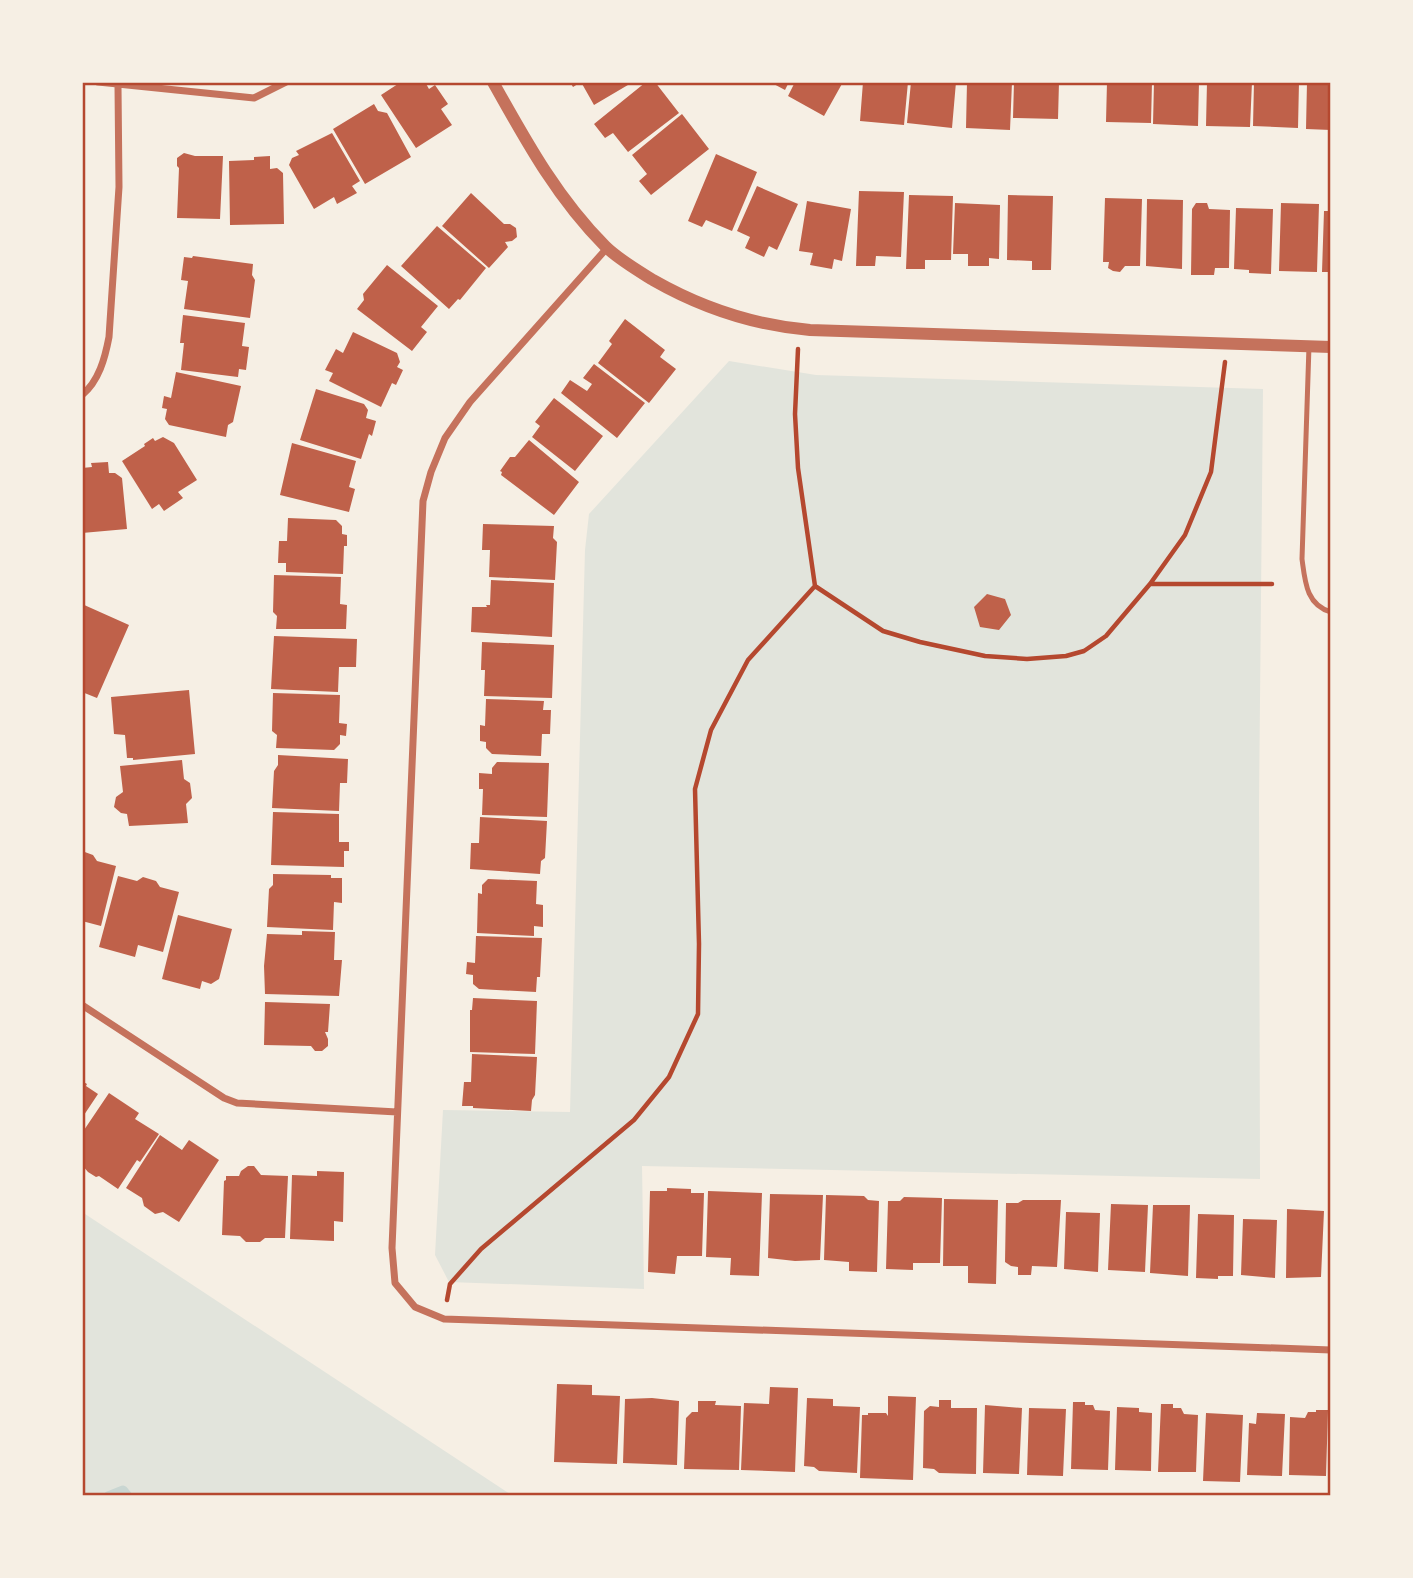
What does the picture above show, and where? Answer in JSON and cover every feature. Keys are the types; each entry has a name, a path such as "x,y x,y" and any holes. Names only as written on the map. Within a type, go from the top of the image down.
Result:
{"street":[{"path":"99,82 254,98 286,82"},
{"path":"493,82 551,181 607,248 640,272 709,309 743,320 800,329 1331,347"},
{"path":"82,395 105,360 108,337 119,187 118,86"},
{"path":"607,248 470,402 445,439 431,472 423,501 392,1248 395,1283 415,1307 444,1319 1331,1350"},
{"path":"82,1005 223,1098 237,1103 397,1112"}],"lane":[{"path":"1309,346 1302,559 1307,592 1321,609 1331,612"}],"path":[{"path":"800,329 796,392 798,468 815,586 883,631 985,656 1027,659 1066,656 1084,651 1106,636 1150,584 1185,536 1211,472 1224,384 1226,344"},
{"path":"1150,584 1272,584"},
{"path":"444,1319 450,1284 481,1249 634,1120 669,1077 698,1014 695,789 712,730 748,660 815,586"}],"shaded area":[{"path":"729,361 816,375 1263,389 1259,804 1260,1179 642,1166 644,1289 449,1282 435,1255 443,1110 570,1112 585,550 589,514"},
{"path":"82,1212 513,1496 82,1496"}],"building":[{"path":"401,82 425,82 429,89 435,85 448,104 441,109 452,125 416,148 381,95"},
{"path":"581,82 633,82 594,105"},
{"path":"646,82 655,82 679,113 628,152 613,133 605,138 594,124"},
{"path":"770,82 789,82 785,90"},
{"path":"795,82 843,82 824,116 788,96"},
{"path":"863,82 908,82 904,125 860,121"},
{"path":"911,82 956,82 952,128 907,123"},
{"path":"967,82 1012,82 1010,130 966,128"},
{"path":"1014,82 1059,82 1058,119 1013,118"},
{"path":"1107,82 1152,82 1151,123 1106,122"},
{"path":"1154,82 1199,82 1198,126 1153,124"},
{"path":"1207,82 1252,82 1250,127 1206,126"},
{"path":"1254,82 1299,82 1298,128 1253,126"},
{"path":"1307,82 1331,82 1331,130 1306,129"},
{"path":"374,104 378,111 387,113 411,157 365,184 333,129"},
{"path":"682,114 709,149 651,195 639,181 647,174 632,155"},
{"path":"332,133 360,181 352,186 357,193 337,204 334,197 314,209 289,165 292,158 299,155 296,151"},
{"path":"184,153 195,156 223,156 220,219 177,218 177,158"},
{"path":"716,154 757,172 732,231 706,220 702,227 688,221"},
{"path":"270,156 270,169 277,168 283,173 284,224 230,225 229,161"},
{"path":"757,186 798,204 777,250 769,246 764,257 745,248 750,237 737,231"},
{"path":"859,191 904,192 901,257 876,256 875,266 856,266"},
{"path":"471,193 504,224 516,228 517,237 505,242 508,247 489,268 442,226"},
{"path":"909,195 953,196 951,260 925,260 925,269 906,269"},
{"path":"1008,195 1053,196 1051,270 1032,270 1032,261 1007,260"},
{"path":"1105,198 1142,199 1140,266 1125,266 1120,272 1108,268 1109,262 1103,262"},
{"path":"1147,199 1183,200 1182,269 1146,266"},
{"path":"807,201 851,209 842,261 834,259 832,269 810,265 813,253 799,251"},
{"path":"955,203 1000,205 999,259 989,258 989,266 968,266 968,254 953,254"},
{"path":"1196,203 1207,203 1209,209 1230,210 1229,268 1215,268 1214,275 1191,275 1192,209"},
{"path":"1281,203 1319,204 1317,272 1279,271"},
{"path":"1236,208 1273,209 1271,274 1234,269"},
{"path":"1324,211 1331,211 1331,272 1322,272"},
{"path":"437,226 486,268 460,300 449,309 401,266"},
{"path":"184,257 253,264 252,275 255,280 250,318 184,309 188,281 181,280"},
{"path":"387,265 438,306 421,327 427,332 412,351 357,309 364,300 363,294"},
{"path":"183,315 245,323 242,346 249,347 246,370 239,369 238,377 181,370"},
{"path":"625,319 665,350 660,357 676,369 649,403 598,363 612,344 609,341"},
{"path":"353,332 397,353 400,362 397,367 403,370 396,385 392,383 381,407 329,381 333,373 325,370 336,349 343,353"},
{"path":"594,364 645,403 617,438 561,393 570,380 587,391 592,384 583,378"},
{"path":"176,372 241,386 233,422 228,425 226,437 169,425 165,419 167,409 162,408 164,396 171,398"},
{"path":"316,389 364,404 368,410 366,418 376,421 361,459 300,440"},
{"path":"554,398 603,436 575,471 532,437 540,426 535,422"},
{"path":"163,437 174,443 197,480 178,492 183,498 164,511 159,504 152,509 122,461 153,438 155,441"},
{"path":"529,440 579,482 554,515 501,475 500,471 510,457 515,457"},
{"path":"292,443 356,461 349,487 355,489 349,512 280,495"},
{"path":"108,462 109,473 115,473 122,478 127,529 82,533 82,468 92,467 91,463"},
{"path":"288,518 336,520 342,526 342,534 347,535 343,574 286,572 286,563 278,563 279,541 287,541"},
{"path":"483,524 554,526 553,538 557,542 555,580 489,577 490,550 482,550"},
{"path":"274,575 341,577 340,604 347,605 346,629 276,629 277,616 273,612"},
{"path":"491,580 554,583 552,637 471,632 472,607 490,605"},
{"path":"987,594 1005,599 1011,615 999,630 980,627 974,607"},
{"path":"82,604 129,625 97,698 82,692"},
{"path":"274,636 357,639 356,667 339,667 338,692 271,689"},
{"path":"482,642 554,645 552,698 484,696"},
{"path":"189,690 195,754 133,760 127,758 125,735 114,734 111,697"},
{"path":"273,693 340,695 339,723 347,724 346,736 340,735 340,744 334,750 276,748 277,735 272,731"},
{"path":"486,699 544,701 543,710 551,710 550,734 542,734 541,756 492,754 486,748 486,742 480,741 480,725 485,726"},
{"path":"278,755 348,759 347,783 340,783 339,811 272,808 274,771 278,765"},
{"path":"182,760 184,779 190,783 192,798 186,804 188,823 129,826 127,814 114,807 116,797 123,792 120,766"},
{"path":"497,762 549,763 547,817 482,815 483,789 479,789 479,773 492,774 492,768"},
{"path":"273,812 339,814 339,842 349,842 349,851 344,851 344,867 271,865"},
{"path":"480,817 547,821 545,858 541,861 540,874 470,869 471,843 479,843"},
{"path":"82,851 93,855 97,861 116,866 101,926 82,921"},
{"path":"273,874 331,875 331,878 342,878 342,903 334,902 333,930 267,927 269,889 273,885"},
{"path":"118,876 137,881 143,877 156,881 160,887 179,892 163,952 138,945 135,957 99,947"},
{"path":"488,879 537,881 536,904 543,905 543,927 534,926 534,936 477,933 478,893 482,894 482,885"},
{"path":"178,915 232,929 219,979 211,984 202,981 200,989 162,979"},
{"path":"302,931 335,932 334,960 342,960 339,996 265,994 267,934 302,935"},
{"path":"476,936 542,938 540,977 537,977 536,992 479,989 473,984 473,975 466,974 467,962 475,963"},
{"path":"473,998 537,1001 535,1054 470,1052 470,1010"},
{"path":"265,1002 330,1004 328,1032 325,1032 328,1046 322,1051 315,1051 311,1046 264,1045"},
{"path":"472,1054 537,1057 535,1095 531,1111 462,1106 464,1082 471,1082"},
{"path":"82,1081 98,1094 82,1118"},
{"path":"109,1093 139,1113 135,1119 159,1134 118,1189 88,1172 82,1165 82,1133"},
{"path":"160,1135 182,1150 189,1140 219,1160 179,1222 163,1212 155,1214 144,1206 142,1198 126,1188"},
{"path":"248,1166 254,1166 261,1175 288,1176 285,1238 246,1242 240,1236 222,1235 224,1181 226,1176 239,1176"},
{"path":"317,1171 344,1172 343,1222 334,1221 334,1241 290,1239 292,1175 317,1176"},
{"path":"667,1188 691,1189 691,1193 704,1193 702,1256 677,1256 675,1274 648,1272 650,1191 667,1191"},
{"path":"708,1191 762,1193 759,1276 730,1275 731,1258 706,1257"},
{"path":"770,1194 823,1195 820,1260 768,1258"},
{"path":"826,1195 864,1196 868,1200 879,1201 877,1272 849,1271 849,1262 824,1260"},
{"path":"904,1197 942,1198 940,1263 913,1263 913,1270 886,1269 888,1201 900,1201"},
{"path":"944,1199 998,1200 996,1284 968,1283 968,1266 943,1266"},
{"path":"1061,1200 1057,1267 1032,1266 1031,1275 1018,1275 1018,1267 1005,1262 1006,1203"},
{"path":"1111,1204 1148,1205 1145,1272 1108,1270"},
{"path":"1153,1205 1190,1205 1188,1276 1150,1273"},
{"path":"1287,1209 1324,1211 1321,1277 1286,1278"},
{"path":"1066,1212 1100,1213 1098,1272 1064,1269"},
{"path":"1198,1214 1234,1215 1233,1276 1218,1276 1218,1279 1196,1278"},
{"path":"1243,1219 1277,1220 1275,1278 1241,1275"},
{"path":"557,1384 592,1385 592,1395 620,1396 617,1464 554,1462"},
{"path":"770,1387 798,1388 795,1472 741,1470 744,1403 769,1404"},
{"path":"888,1396 916,1397 913,1480 860,1478 862,1415 886,1413 888,1416"},
{"path":"807,1398 833,1399 833,1406 860,1407 857,1473 819,1471 814,1467 804,1466"},
{"path":"625,1399 679,1401 677,1465 623,1463"},
{"path":"939,1400 951,1400 951,1408 977,1408 976,1474 939,1473 934,1469 923,1468 924,1411 930,1406 939,1407"},
{"path":"698,1401 741,1406 739,1470 684,1469 686,1418 692,1412 698,1412"},
{"path":"1073,1402 1085,1402 1085,1405 1093,1405 1095,1410 1110,1411 1108,1470 1071,1469"},
{"path":"1161,1404 1173,1404 1173,1408 1181,1408 1184,1414 1198,1415 1196,1472 1158,1472"},
{"path":"985,1405 1022,1408 1019,1474 983,1473"},
{"path":"1117,1407 1139,1408 1139,1412 1152,1413 1151,1471 1115,1470"},
{"path":"1029,1408 1066,1409 1063,1476 1027,1475"},
{"path":"1328,1410 1326,1476 1289,1475 1290,1417 1305,1418 1308,1412"},
{"path":"1206,1413 1243,1415 1240,1482 1203,1481"},
{"path":"1257,1413 1285,1414 1282,1476 1247,1475 1249,1423 1256,1424"}],"waterway":[{"path":"108,1496 123,1490 128,1496"}]}
